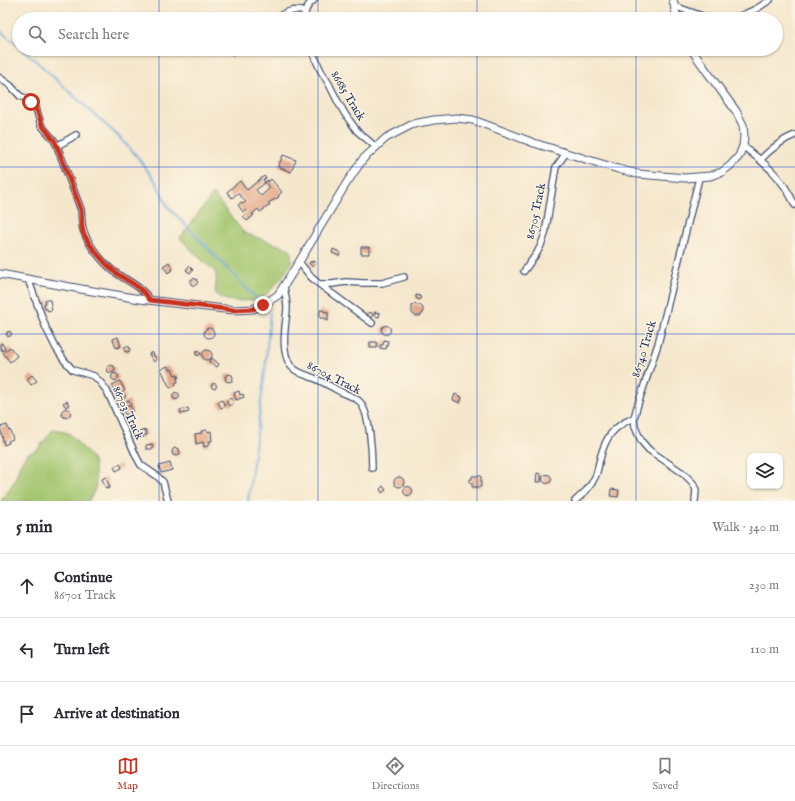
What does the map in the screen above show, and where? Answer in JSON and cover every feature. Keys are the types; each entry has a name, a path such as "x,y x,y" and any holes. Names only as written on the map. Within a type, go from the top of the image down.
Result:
{"street":[{"path":"285,12 302,11 314,0"},
{"path":"749,12 770,0"},
{"path":"673,3 694,12"},
{"name":"86685 Track","path":"314,56 320,71 329,84 345,114 357,131 376,147"},
{"path":"0,274 150,300 234,310 253,309 278,296 346,184 363,159 386,138 413,124 434,120 457,118 473,120 534,143 638,174 673,178 699,178 710,176 722,172 739,156 743,146 743,125 736,111 696,56"},
{"path":"0,78 11,86 20,96 28,99 33,104 42,125 54,140 81,210 82,226 85,236 107,265 142,289 150,300"},
{"path":"57,146 76,135"},
{"path":"760,160 771,149 795,135"},
{"path":"743,146 778,176 790,194 795,205"},
{"name":"86705 Track","path":"524,271 537,253 545,234 556,167 566,153"},
{"name":"86740 Track","path":"634,418 658,344 699,178"},
{"path":"300,262 311,277 319,284 372,323"},
{"path":"319,284 346,282 382,283 404,277"},
{"name":"86703 Track","path":"28,279 46,328 56,348 73,370 94,376 107,391 137,458 141,465 163,482 168,501"},
{"name":"86704 Track","path":"284,287 287,306 284,342 290,364 299,373 315,378 352,396 360,403 366,416 372,455 372,468"},
{"path":"575,501 587,489 596,476 602,451 612,432 622,423 634,418 635,427 638,434 642,442 649,450 683,472 693,483 696,490 695,501"}],"green space":[{"path":"213,194 244,233 290,249 291,263 289,267 269,292 258,299 233,301 218,296 216,294 215,272 180,238"},
{"path":"56,429 70,434 94,462 96,484 89,501 1,501 15,480 20,464 26,455 37,450 52,431"}],"building":[{"path":"283,155 296,160 291,172 278,167"},
{"path":"264,176 266,178 263,180 265,183 256,190 261,196 270,188 265,182 268,180 268,182 271,179 282,192 278,196 279,197 268,203 270,205 260,212 258,209 247,221 243,216 247,213 245,210 243,212 238,205 242,202 243,204 246,202 238,193 232,198 227,192 240,181 247,190"},
{"path":"361,247 369,247 369,254 361,254"},
{"path":"333,249 340,252 339,256 332,253"},
{"path":"311,261 312,263 313,261 316,263 313,267 309,263"},
{"path":"169,262 173,269 168,273 163,266"},
{"path":"189,266 193,270 190,273 186,270"},
{"path":"194,278 197,279 197,285 194,286 191,285 190,282 191,279"},
{"path":"416,295 420,296 421,298 419,300 416,298"},
{"path":"45,300 50,300 52,310 48,311 45,309"},
{"path":"415,303 423,308 423,313 420,316 415,316 412,313 412,306"},
{"path":"320,310 328,312 328,321 326,321 326,318 320,318"},
{"path":"375,312 380,313 379,317 374,316"},
{"path":"368,313 372,313 372,317 368,317"},
{"path":"384,326 388,326 390,330 388,334 384,334 382,332 382,328"},
{"path":"209,328 214,333 209,338 204,333"},
{"path":"9,331 12,334 9,337 6,334"},
{"path":"118,337 121,346 116,348 113,339"},
{"path":"384,340 388,341 386,349 380,348 380,345 383,345"},
{"path":"370,342 377,342 377,348 370,348"},
{"path":"2,343 5,349 2,351 0,344"},
{"path":"127,346 130,349 127,352 124,349"},
{"path":"10,347 17,356 10,362 3,353"},
{"path":"198,350 201,353 198,356 195,353"},
{"path":"205,350 209,350 212,355 209,360 205,360 202,357 202,353"},
{"path":"152,352 157,360 154,362 149,354"},
{"path":"212,358 219,364 217,367 209,362"},
{"path":"109,365 113,365 115,369 113,373 109,373 107,371 107,367"},
{"path":"168,366 170,370 172,369 175,375 177,374 179,377 177,378 178,382 175,383 176,385 170,388 161,369"},
{"path":"115,374 118,377 115,380 112,377"},
{"path":"229,374 232,375 232,381 229,382 226,381 225,378 226,375"},
{"path":"32,375 37,381 31,385 27,379"},
{"path":"120,381 125,391 117,395 112,385"},
{"path":"214,383 217,386 214,389 211,386"},
{"path":"239,391 240,395 243,394 244,397 236,400 234,393"},
{"path":"176,392 179,393 179,399 176,400 173,399 172,396 173,393"},
{"path":"124,394 126,397 121,401 119,398"},
{"path":"455,394 462,397 460,403 453,400"},
{"path":"230,399 233,402 230,405 227,402"},
{"path":"129,400 131,404 124,407 122,403"},
{"path":"222,400 225,406 221,408 218,402"},
{"path":"67,401 69,405 66,407 63,403"},
{"path":"130,405 133,411 125,415 123,409"},
{"path":"66,408 71,413 66,418 61,413"},
{"path":"188,408 189,412 181,414 180,410"},
{"path":"7,425 13,439 4,445 0,427"},
{"path":"146,430 147,435 143,435 143,438 140,439 138,432"},
{"path":"207,430 208,432 211,431 212,441 209,441 210,445 204,447 203,442 196,444 195,434 202,433 201,431"},
{"path":"152,444 153,449 146,449 146,445"},
{"path":"176,448 179,449 179,455 176,456 173,455 172,452 173,449"},
{"path":"170,463 172,470 161,473 159,466"},
{"path":"120,464 122,468 116,471 114,467"},
{"path":"537,473 541,474 541,482 536,482"},
{"path":"545,475 549,475 551,479 549,483 545,483 543,481 543,477"},
{"path":"472,476 481,476 481,487 472,487 470,479 472,479"},
{"path":"106,477 110,488 106,489 102,479"},
{"path":"397,477 401,477 403,478 403,486 397,487 394,484 394,480"},
{"path":"383,486 386,490 382,493 380,489"},
{"path":"408,486 413,491 408,496 403,491"},
{"path":"611,489 619,490 618,497 610,496"}],"waterway":[{"path":"0,31 12,40"},
{"path":"30,56 116,134 136,155 156,182 168,207 257,299"},
{"path":"248,501 265,371 270,313"}],"route":[{"path":"31,102 36,108 42,125 54,140 60,152 81,210 81,220 85,236 107,265 142,289 150,300 234,310 253,309 263,305"}]}
